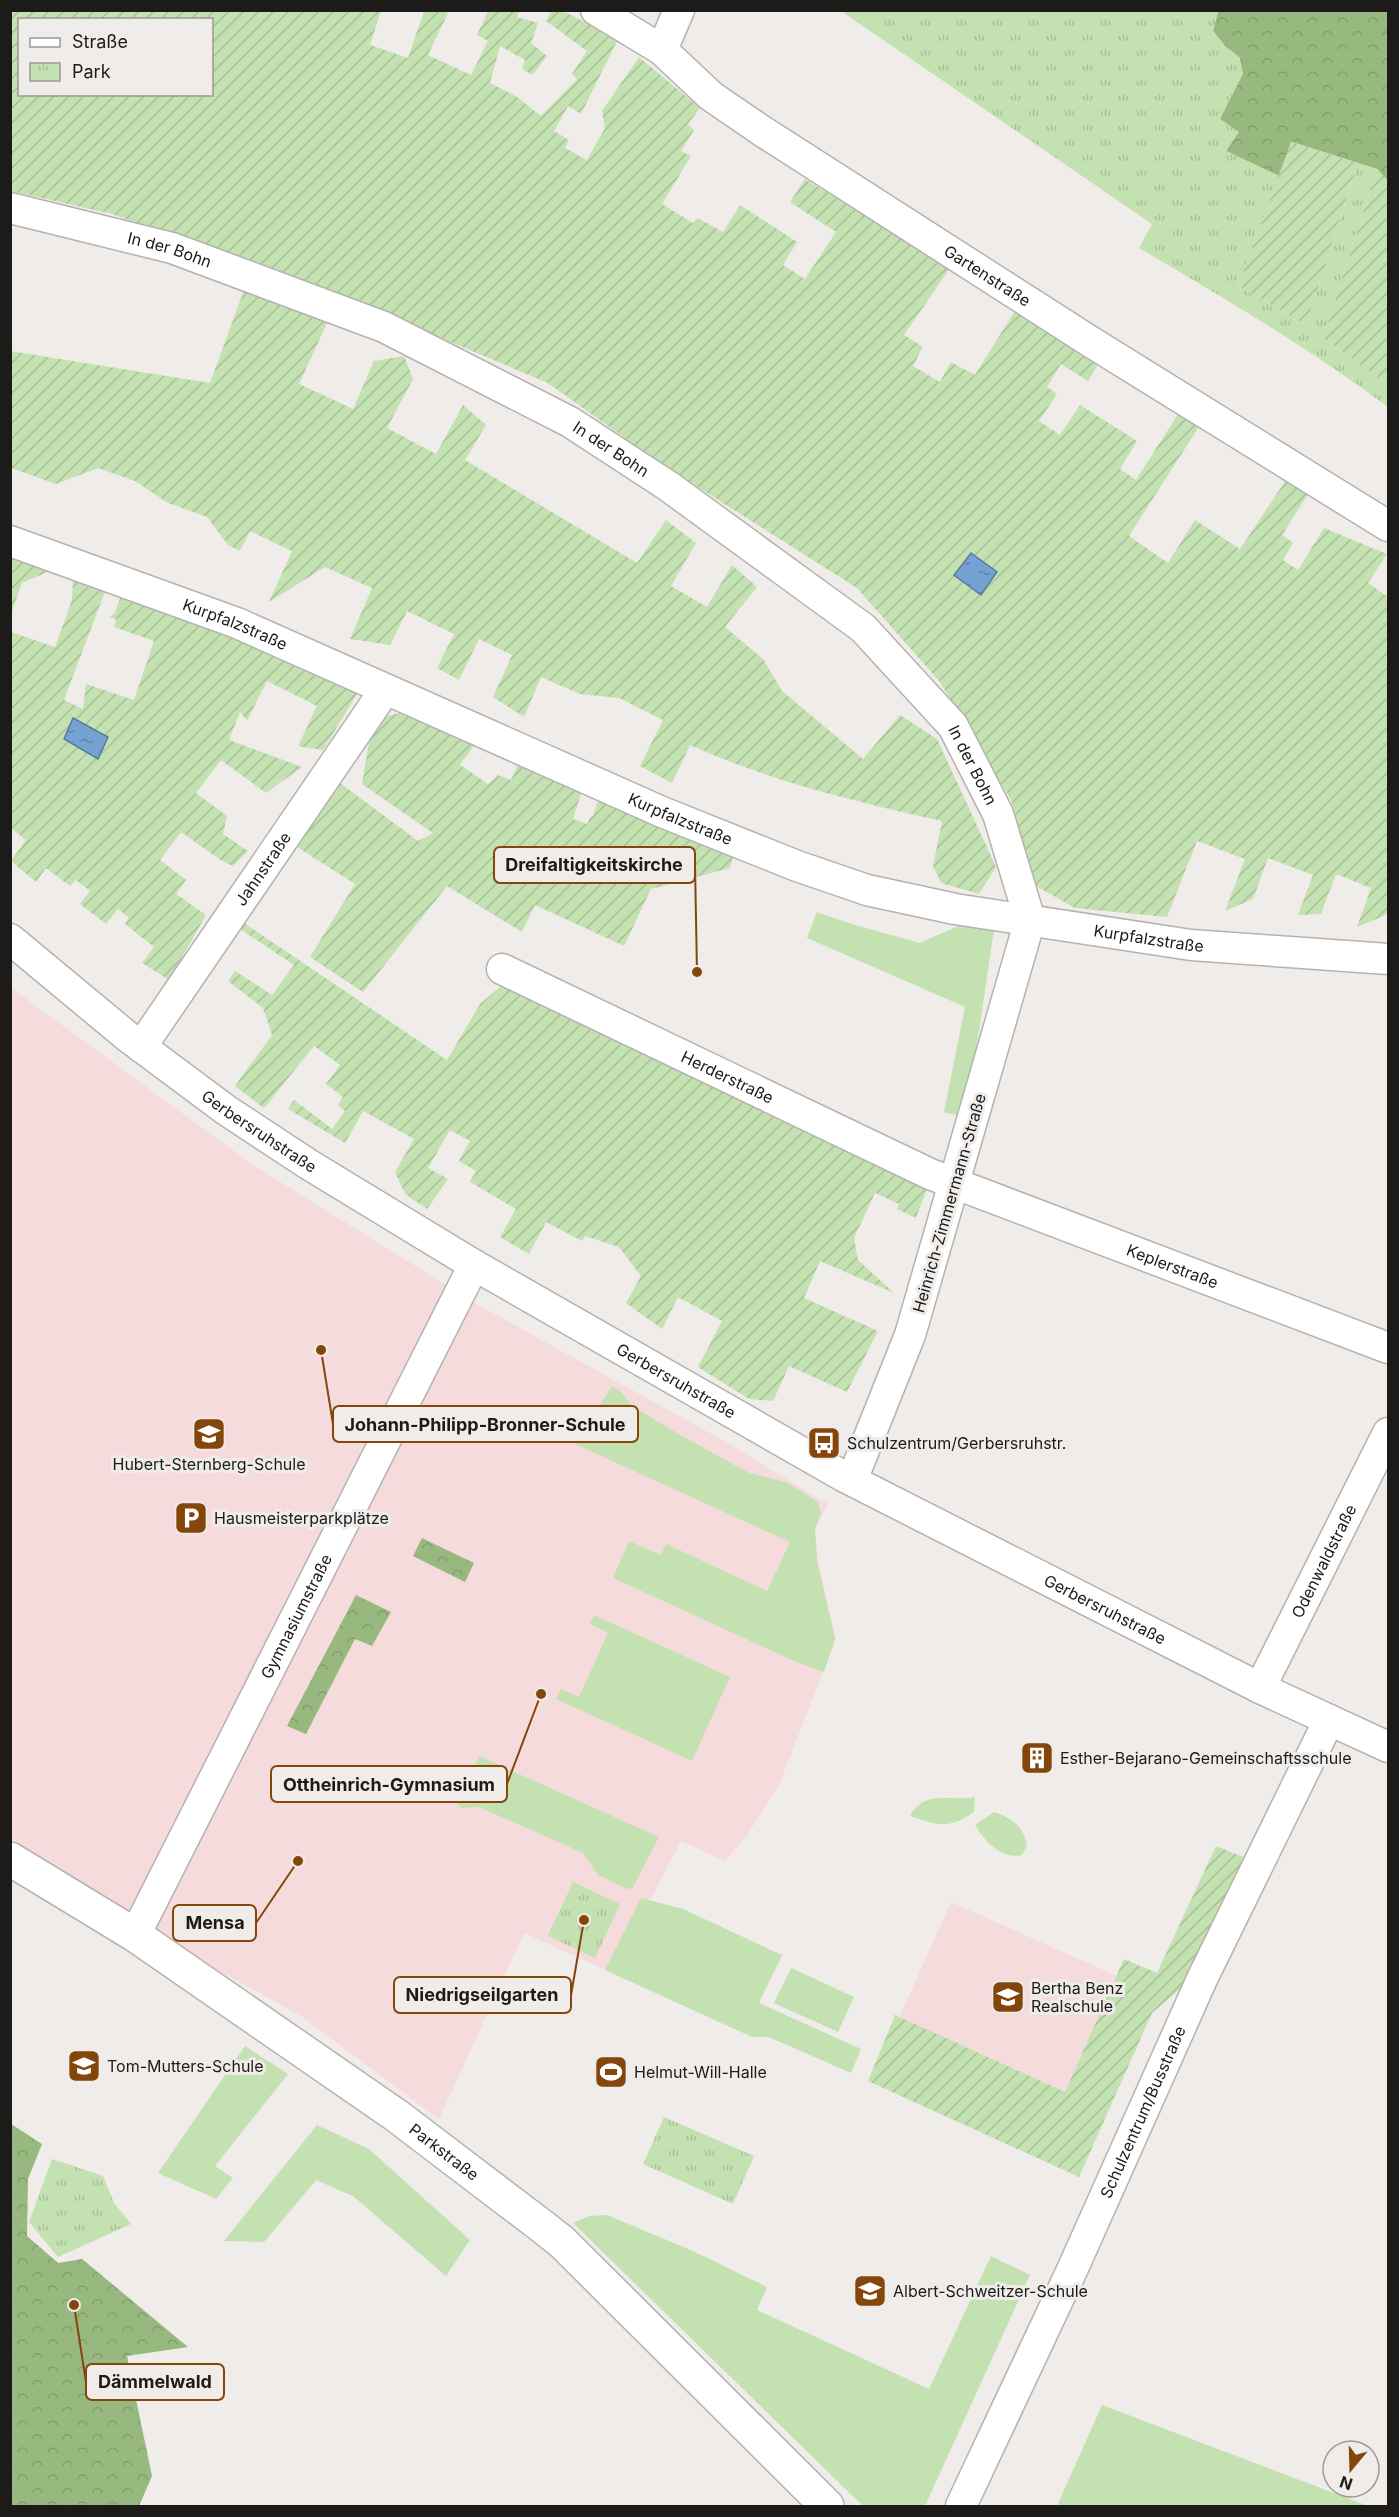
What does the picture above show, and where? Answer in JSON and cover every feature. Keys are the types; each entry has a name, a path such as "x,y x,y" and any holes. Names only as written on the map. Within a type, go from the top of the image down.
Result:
{"street":[{"name":"Gartenstraße","path":"597,10 662,50 711,96 762,131 1092,342 1389,526"},
{"path":"662,50 678,10"},
{"name":"In der Bohn","path":"10,208 172,248 384,327 570,422 668,486 863,628 953,726 998,814 1030,920"},
{"name":"Kurpfalzstraße","path":"10,541 237,623 662,812 797,866 867,890 955,909 1191,945 1389,959"},
{"name":"Jahnstraße","path":"141,1047 230,913 385,690"},
{"name":"Heinrich-Zimmermann-Straße","path":"852,1480 910,1335 956,1184 1030,920"},
{"name":"Gerbersruhstraße","path":"10,939 141,1047 226,1110 308,1164 474,1265 852,1480 1260,1688 1389,1747"},
{"name":"Herderstraße","path":"502,969 956,1184"},
{"name":"Keplerstraße","path":"956,1184 1389,1348"},
{"name":"Gymnasiumstraße","path":"135,1935 474,1265"},
{"name":"Odenwaldstraße","path":"1260,1688 1389,1432"},
{"name":"Schulzentrum/Busstraße","path":"961,2506 1073,2268 1203,1979 1329,1720"},
{"name":"Parkstraße","path":"10,1859 135,1935 397,2116 562,2242 827,2506"}],"shaded area":[{"path":"10,987 253,1165 475,1303 726,1442 828,1504 815,1529 818,1561 836,1639 779,1785 748,1834 725,1861 681,1841 612,1973 524,1933 439,2119 301,2016 163,1940 11,1838"},
{"name":"Bertha Benz Realschule","path":"951,1902 1117,1976 1065,2092 899,2018"}],"green space":[{"path":"11,11 381,11 370,45 408,58 424,11 449,11 428,55 471,75 488,41 477,35 488,11 519,11 517,17 538,23 531,43 547,56 532,75 522,69 525,60 500,46 490,83 517,97 541,116 577,79 572,74 587,51 546,21 551,11 563,11 618,39 581,114 568,106 554,131 569,140 565,148 587,160 605,128 602,111 639,57 700,108 688,124 694,130 681,151 691,156 662,204 693,223 698,218 723,232 740,205 797,242 783,265 805,279 836,232 790,202 805,179 950,268 904,335 923,347 913,366 940,382 951,362 975,375 1016,309 1099,363 1088,381 1061,364 1047,387 1057,394 1039,421 1060,435 1080,405 1137,441 1120,469 1136,480 1180,411 1200,425 1129,536 1168,563 1195,520 1240,549 1286,480 1308,494 1282,535 1293,543 1283,560 1298,570 1324,528 1387,554 1368,583 1388,597 1388,910 1386,915 1357,927 1371,888 1336,874 1321,914 1298,915 1313,875 1268,858 1253,899 1225,911 1245,859 1197,841 1167,917 1075,908 1036,886 1011,800 940,682 857,588 657,461 548,383 325,289 112,214 11,191"},
{"path":"841,11 1218,11 1213,31 1225,46 1240,58 1243,74 1220,119 1239,132 1226,151 1279,176 1238,286 1306,325 1358,163 1377,169 1323,338 1388,385 1388,407 1297,344 1139,248 1152,224"},
{"path":"1218,11 1388,11 1388,181 1377,169 1292,142 1279,176 1226,151 1220,119 1240,58 1225,46 1213,31"},
{"path":"1291,142 1358,163 1306,325 1238,286"},
{"path":"1377,169 1388,181 1388,385 1323,338"},
{"path":"244,290 327,323 299,384 353,409 374,361 404,356 413,379 387,428 436,454 463,405 486,425 465,460 637,563 666,520 696,543 671,586 707,607 732,565 757,587 725,627 763,659 782,691 863,759 900,715 937,739 996,867 979,894 941,883 933,866 942,821 845,798 783,780 690,745 672,783 640,766 663,720 619,698 580,694 541,677 524,717 493,697 512,655 479,639 459,680 437,668 454,634 407,611 390,645 350,639 372,588 325,567 269,602 292,551 250,531 240,551 228,545 207,517 168,503 135,481 98,468 56,484 11,468 10,351 210,383"},
{"path":"11,556 50,571 22,583 11,614"},
{"path":"73,578 106,589 64,700 83,709 86,684 134,700 154,641 114,627 116,619 109,617 115,613 121,595 264,646 360,689 323,750 298,746 317,706 267,681 247,721 240,712 229,740 302,767 266,793 221,760 196,793 227,816 223,834 248,851 233,866 222,861 181,832 160,860 186,880 176,894 206,915 169,980 142,963 154,947 125,924 129,918 118,909 106,924 80,904 90,891 76,880 70,886 46,868 36,882 11,861 26,840 12,829 11,831 11,632 55,647 72,600"},
{"path":"400,713 475,744 460,765 488,784 498,775 511,780 519,762 583,787 573,819 587,824 593,816 598,800 734,854 730,868 651,889 624,946 535,905 522,932 447,886 363,992 310,957 355,884 291,843 336,780 418,841 433,833 362,784 370,736 382,717"},
{"path":"817,912 920,943 965,923 994,930 966,1118 944,1112 965,1007 807,938"},
{"path":"241,921 447,1060 480,1004 501,986 927,1189 916,1218 897,1209 899,1204 875,1193 854,1238 858,1260 894,1293 820,1261 804,1298 878,1331 847,1392 789,1366 773,1401 749,1399 698,1367 722,1321 678,1297 662,1329 626,1303 641,1276 619,1247 585,1236 582,1241 546,1222 529,1254 500,1237 516,1209 470,1182 476,1171 459,1161 470,1141 450,1130 428,1168 448,1179 427,1209 405,1194 395,1172 414,1139 363,1111 345,1143 288,1109 294,1100 332,1129 345,1111 338,1105 343,1097 326,1084 340,1065 314,1046 264,1108 235,1086 272,1035 263,1008 228,981 235,971 272,995 294,965 237,927"},
{"path":"612,1386 619,1390 634,1407 668,1428 749,1473 786,1482 818,1502 821,1513 815,1529 817,1561 835,1639 824,1672 794,1661 613,1578 629,1541 661,1555 666,1544 767,1591 790,1542 575,1444"},
{"path":"422,1538 474,1563 465,1582 413,1556"},
{"path":"356,1595 391,1612 372,1646 355,1639 306,1734 287,1726"},
{"path":"594,1615 730,1677 692,1761 556,1699 561,1689 579,1697 608,1633 590,1624"},
{"path":"479,1756 659,1837 632,1889 598,1875 583,1853 479,1807 462,1808 457,1804"},
{"path":"975,1797 974,1812 950,1824 928,1822 910,1816 923,1802 930,1799"},
{"path":"994,1812 1012,1820 1020,1828 1027,1846 1022,1855 1014,1856 1000,1852 988,1842 975,1825"},
{"path":"1216,1846 1248,1859 1194,1977 1152,2013 1079,2177 868,2081 895,2015 1065,2092 1124,1959 1157,1973"},
{"path":"573,1882 620,1904 595,1958 548,1936"},
{"path":"641,1898 683,1909 782,1955 759,2003 861,2049 851,2073 769,2037 752,2037 605,1970"},
{"path":"791,1968 854,1997 838,2032 774,2003"},
{"path":"245,2046 288,2074 215,2166 233,2178 216,2199 158,2173"},
{"path":"664,2117 754,2156 733,2204 643,2164"},
{"path":"11,2124 42,2144 28,2179 27,2236 58,2263 82,2259 188,2347 127,2356 152,2476 139,2506 11,2506"},
{"path":"317,2125 369,2149 470,2240 446,2276 353,2196 316,2180 264,2242 224,2241"},
{"path":"52,2159 103,2176 114,2203 131,2224 58,2257 29,2222"},
{"path":"607,2215 693,2251 767,2287 757,2310 929,2389 991,2256 1030,2275 925,2506 863,2506 573,2223 589,2216"},
{"path":"1102,2405 1321,2488 1321,2499 1350,2499 1368,2506 1057,2506"}],"water":[{"path":"971,553 997,572 981,595 954,575"},
{"path":"73,718 108,737 98,759 64,739"}],"place":[{"name":"Dreifaltigkeitskirche","path":"697,972"},
{"name":"Johann-Philipp-Bronner-Schule","path":"321,1350"},
{"name":"Hubert-Sternberg-Schule","path":"209,1434"},
{"name":"Schulzentrum/Gerbersruhstr.","path":"824,1443"},
{"name":"Hausmeisterparkplätze","path":"191,1518"},
{"name":"Ottheinrich-Gymnasium","path":"541,1694"},
{"name":"Esther-Bejarano-Gemeinschaftsschule","path":"1037,1758"},
{"name":"Mensa","path":"298,1861"},
{"name":"Niedrigseilgarten","path":"584,1920"},
{"name":"Bertha Benz Realschule","path":"1008,1997"},
{"name":"Tom-Mutters-Schule","path":"84,2066"},
{"name":"Helmut-Will-Halle","path":"611,2072"},
{"name":"Albert-Schweitzer-Schule","path":"870,2291"},
{"name":"Dämmelwald","path":"74,2305"}]}
